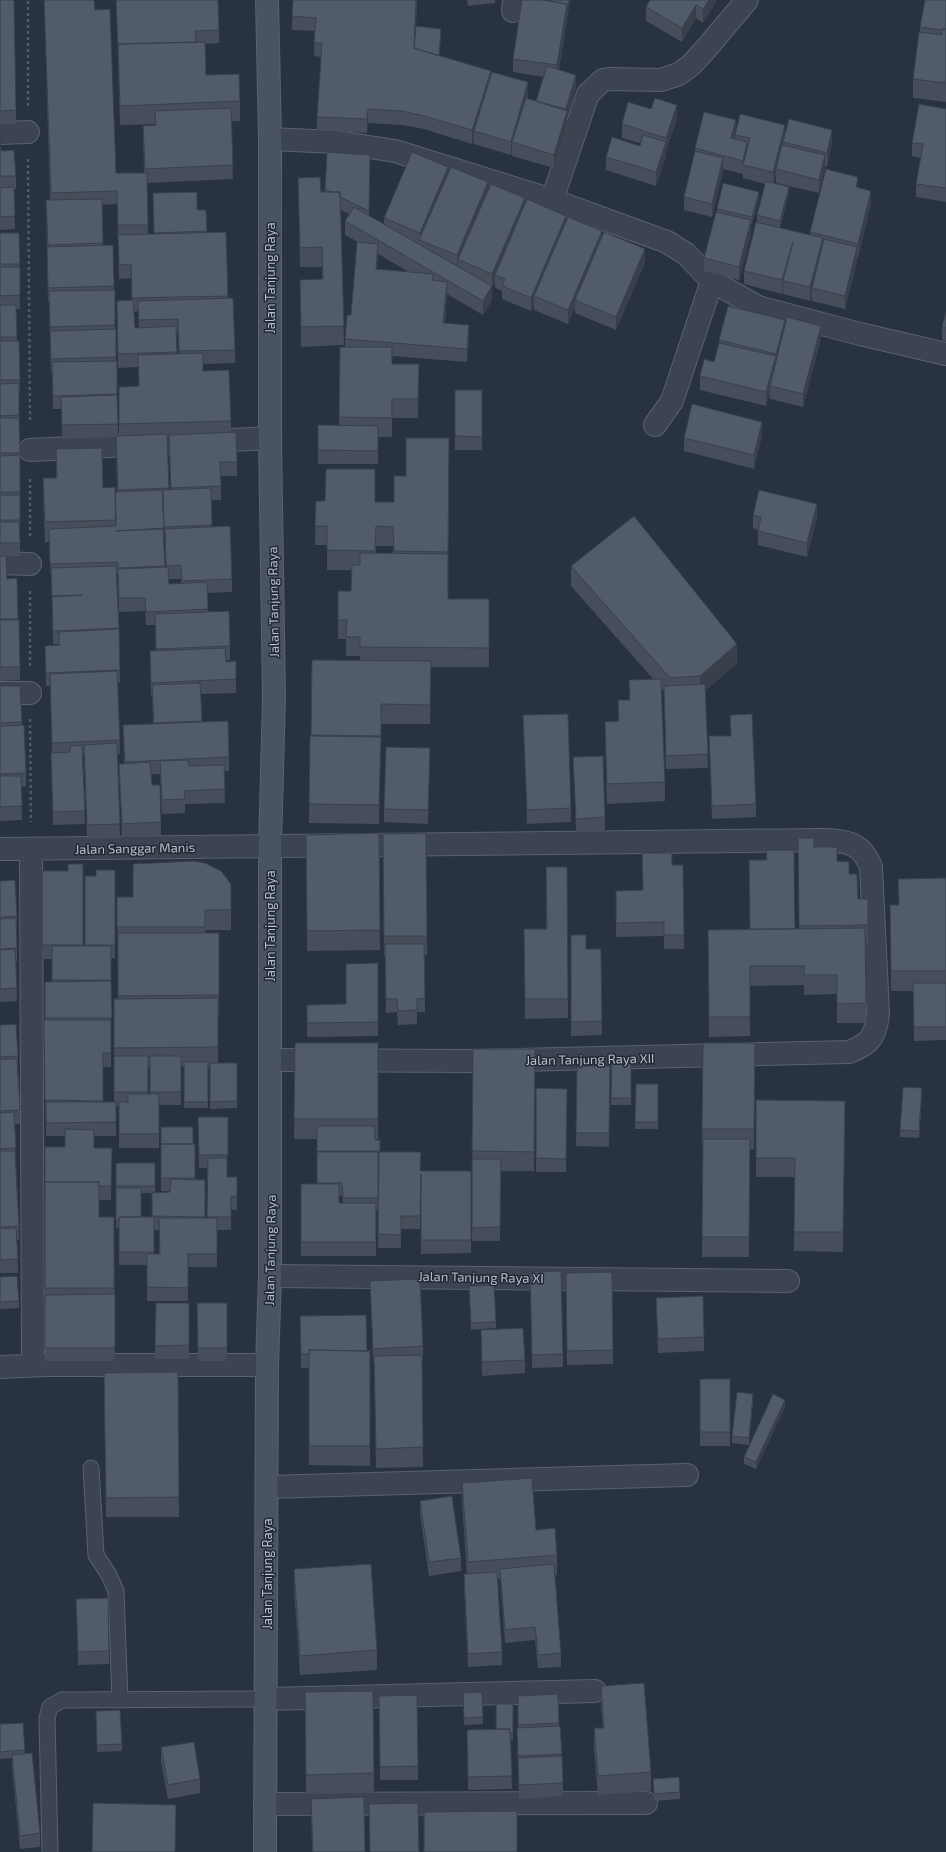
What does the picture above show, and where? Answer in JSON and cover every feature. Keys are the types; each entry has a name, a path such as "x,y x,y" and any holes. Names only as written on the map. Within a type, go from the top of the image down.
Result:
{"main road":[{"name":"Jalan Tanjung Raya","path":"265,1852 267,1699 267,1365 270,1276 270,846 274,698 270,438 270,139 267,0"}],"street":[{"path":"552,200 588,94 598,83 610,79 661,80 680,74 705,50 747,0"},
{"path":"0,133 28,132"},
{"path":"270,139 337,142 395,151 552,200 667,242 686,254 712,281 758,307 860,334 946,354"},
{"path":"655,425 672,401 712,281"},
{"path":"30,450 270,438"},
{"path":"0,563 30,564"},
{"path":"0,693 30,693"},
{"name":"Jalan Sanggar Manis","path":"0,849 840,841 854,845 861,850 871,867 878,1013 877,1026 870,1041 861,1048"},
{"path":"31,849 33,1365"},
{"name":"Jalan Tanjung Raya XII","path":"270,1060 488,1061 838,1053 849,1052 861,1048"},
{"name":"Jalan Tanjung Raya XI","path":"270,1276 788,1281"},
{"path":"0,1367 33,1365 267,1365"},
{"path":"267,1487 687,1475"},
{"path":"267,1699 595,1691"},
{"path":"265,1804 646,1802"}],"lane":[{"path":"91,1468 96,1555 109,1575 116,1591 120,1700"},
{"path":"50,1852 47,1718 50,1707 62,1700 267,1699"}],"building":[{"path":"0,0 14,0 16,110 0,111"},
{"path":"44,0 94,0 95,10 110,9 116,173 147,173 148,225 118,225 117,191 51,193"},
{"path":"116,0 218,0 219,30 195,31 196,42 118,44 118,49"},
{"path":"293,0 416,0 414,48 491,71 472,130 402,111 368,109 367,119 317,117 322,43 314,43 316,18 292,16"},
{"path":"522,0 543,0 567,4 557,65 513,59"},
{"path":"543,0 569,0 567,10 567,4"},
{"path":"650,0 709,0 703,9 696,5 682,28 646,7"},
{"path":"925,0 946,0 946,29 942,30 920,27"},
{"path":"416,26 441,29 439,56 414,48"},
{"path":"942,29 946,29 946,83 913,79 919,32 942,35"},
{"path":"205,42 206,75 239,74 240,101 120,106 118,44"},
{"path":"547,66 576,75 566,109 536,101"},
{"path":"492,72 528,82 511,142 474,131"},
{"path":"526,98 567,111 554,155 512,142"},
{"path":"655,98 677,105 666,138 622,124 628,102 651,109"},
{"path":"919,104 946,109 946,188 916,184 923,144 912,143"},
{"path":"231,108 233,165 145,169 143,126 156,125 155,111"},
{"path":"704,112 736,120 731,138 747,142 743,161 695,148"},
{"path":"740,114 785,125 773,172 743,165 750,138 735,135"},
{"path":"789,119 832,130 827,153 783,142"},
{"path":"643,135 666,142 656,172 606,157 612,137 640,146"},
{"path":"0,136 1,151 14,150 16,176 0,176"},
{"path":"782,145 825,155 819,180 776,169"},
{"path":"695,151 723,158 712,204 684,197"},
{"path":"327,152 370,155 369,211 340,197 340,192 331,192 325,189"},
{"path":"412,152 448,167 420,233 384,218"},
{"path":"451,167 488,182 457,255 419,240"},
{"path":"826,169 858,177 856,187 871,191 858,244 810,232"},
{"path":"320,177 321,192 340,192 344,326 301,327 300,280 323,279 322,247 300,248 298,178"},
{"path":"766,181 789,187 780,221 757,215"},
{"path":"723,183 759,192 752,217 717,209"},
{"path":"491,184 525,198 492,274 458,259"},
{"path":"14,187 15,216 0,217 0,188"},
{"path":"197,192 197,210 206,210 207,231 154,233 153,193"},
{"path":"102,199 103,243 48,245 46,200"},
{"path":"527,199 566,216 531,298 502,286 505,279 495,275"},
{"path":"354,207 492,286 483,301 345,221"},
{"path":"716,212 751,220 739,267 704,258"},
{"path":"568,217 602,231 568,310 534,296"},
{"path":"756,222 823,238 810,287 783,281 793,242 782,280 744,271"},
{"path":"226,232 228,296 132,298 131,264 119,265 118,235"},
{"path":"604,232 645,249 616,317 575,300"},
{"path":"0,233 19,233 20,264 0,264"},
{"path":"824,239 857,247 845,296 812,288"},
{"path":"357,242 378,244 376,269 433,274 432,280 447,282 443,323 469,325 467,349 345,339 347,315 351,315"},
{"path":"113,245 114,286 48,288 47,247"},
{"path":"0,267 20,267 20,295 0,296"},
{"path":"115,290 115,325 50,327 49,291"},
{"path":"233,298 235,350 179,351 178,319 139,320 138,301"},
{"path":"133,300 135,328 176,326 177,352 118,354 117,301"},
{"path":"0,305 16,305 17,337 0,337"},
{"path":"728,306 785,320 776,354 719,340"},
{"path":"946,312 946,328 942,327"},
{"path":"787,317 821,326 803,394 770,386"},
{"path":"116,329 116,357 51,359 50,331"},
{"path":"0,341 19,341 20,380 0,380"},
{"path":"719,343 776,356 766,392 700,376 704,359 714,362"},
{"path":"340,347 392,347 392,364 419,364 418,399 392,399 392,418 339,417"},
{"path":"203,353 203,371 229,370 231,421 119,424 119,387 139,386 138,355"},
{"path":"117,361 117,394 53,396 52,362"},
{"path":"19,383 19,415 0,416 0,384"},
{"path":"455,390 482,390 482,437 455,436"},
{"path":"117,395 118,424 62,425 61,397"},
{"path":"692,404 762,422 754,455 684,438"},
{"path":"0,418 19,418 20,453 0,453"},
{"path":"318,425 378,426 378,451 318,450"},
{"path":"236,432 237,462 220,462 221,486 171,488 169,435"},
{"path":"167,434 169,488 118,490 116,436"},
{"path":"406,438 449,438 448,552 394,551 393,527 376,526 375,551 327,550 327,526 315,526 316,501 325,501 326,469 375,469 375,502 394,502 394,476 406,476"},
{"path":"102,448 103,488 115,487 116,520 45,522 43,478 57,478 56,449"},
{"path":"20,455 20,492 0,492 0,456"},
{"path":"211,488 212,525 164,527 163,490"},
{"path":"162,490 164,528 116,531 163,529 165,566 118,568 118,562 50,564 49,529 116,526 115,492"},
{"path":"759,490 817,504 807,543 758,531 761,517 753,515"},
{"path":"0,495 20,495 20,520 0,520"},
{"path":"634,516 737,644 700,676 670,678 571,566"},
{"path":"0,522 19,522 20,543 0,543"},
{"path":"230,526 232,579 182,581 181,565 166,566 165,529"},
{"path":"360,553 448,554 448,599 489,599 489,648 360,647 360,637 346,637 347,620 338,620 338,591 351,591 352,565 360,565"},
{"path":"0,556 6,556 7,579 17,578 18,619 0,619"},
{"path":"116,566 119,628 53,631 52,597 82,595 52,596 51,568"},
{"path":"168,567 169,584 207,582 208,609 146,612 145,598 119,598 118,569"},
{"path":"229,611 230,646 156,649 155,614"},
{"path":"0,620 19,620 20,667 0,667"},
{"path":"119,629 120,670 46,673 45,646 59,645 59,632"},
{"path":"225,648 226,662 236,661 236,679 151,683 150,651"},
{"path":"312,660 431,661 430,705 381,704 381,736 311,735"},
{"path":"117,671 120,740 52,743 50,674"},
{"path":"661,679 665,782 607,784 605,722 619,721 618,700 630,700 629,680"},
{"path":"200,683 202,721 154,723 152,685"},
{"path":"705,684 708,754 666,756 664,686"},
{"path":"0,686 20,686 22,722 0,723"},
{"path":"568,714 571,808 527,810 523,715"},
{"path":"752,714 756,804 712,806 709,736 731,736 730,715"},
{"path":"228,721 229,757 125,762 123,725"},
{"path":"24,725 26,773 0,774 0,726"},
{"path":"310,736 381,737 379,805 309,804"},
{"path":"117,743 120,824 87,825 84,745"},
{"path":"82,745 85,811 53,812 51,753 70,752 70,746"},
{"path":"386,747 430,748 428,810 384,809"},
{"path":"603,756 605,817 576,819 573,757"},
{"path":"188,760 189,766 224,765 225,789 184,791 185,799 162,800 160,761"},
{"path":"150,762 152,785 160,785 161,822 122,824 119,764"},
{"path":"0,776 21,776 22,806 0,807"},
{"path":"379,833 380,930 307,931 306,835"},
{"path":"426,833 427,936 384,936 383,834"},
{"path":"798,838 814,838 814,847 837,847 837,861 849,862 849,874 857,874 858,899 868,899 868,925 799,926"},
{"path":"766,850 794,850 795,929 750,929 749,860 767,860"},
{"path":"642,853 672,853 672,865 683,865 684,935 664,935 664,922 616,923 616,891 643,890"},
{"path":"194,861 205,863 221,871 231,884 231,910 205,910 205,927 117,927 117,897 133,897 133,864"},
{"path":"68,864 83,864 83,945 42,945 42,871 68,871"},
{"path":"546,867 567,867 568,999 525,999 524,929 547,929"},
{"path":"96,870 115,870 115,945 85,945 85,876 96,876"},
{"path":"946,878 946,971 891,971 890,905 899,905 898,879"},
{"path":"15,880 17,916 0,917 0,881"},
{"path":"16,918 17,948 0,949 0,919"},
{"path":"865,928 866,1003 837,1004 837,975 804,975 804,966 750,966 750,1017 709,1017 708,930"},
{"path":"118,933 219,933 219,995 118,996"},
{"path":"571,935 586,935 586,949 601,949 602,1021 571,1022"},
{"path":"385,944 424,944 425,998 417,999 417,1010 398,1011 397,999 386,999"},
{"path":"52,946 111,946 111,980 52,980"},
{"path":"15,949 17,988 0,989 0,950"},
{"path":"378,963 378,1022 307,1023 307,1005 346,1004 346,964"},
{"path":"111,981 112,1018 45,1018 45,982"},
{"path":"913,983 946,983 946,1027 914,1027"},
{"path":"218,998 218,1047 114,1048 114,999"},
{"path":"44,1020 111,1020 111,1053 103,1053 103,1101 45,1100"},
{"path":"16,1024 18,1056 0,1057 0,1025"},
{"path":"295,1043 378,1043 378,1119 294,1119"},
{"path":"703,1043 755,1043 754,1129 702,1129"},
{"path":"473,1049 535,1049 534,1152 472,1151"},
{"path":"114,1056 148,1056 148,1092 114,1092"},
{"path":"150,1056 181,1056 181,1092 150,1092"},
{"path":"0,1059 17,1059 20,1110 0,1111"},
{"path":"612,1060 631,1060 631,1098 611,1098"},
{"path":"184,1062 208,1062 208,1102 184,1102"},
{"path":"210,1063 237,1063 237,1101 210,1102"},
{"path":"577,1066 610,1066 609,1133 576,1133"},
{"path":"636,1084 658,1084 658,1122 635,1122"},
{"path":"903,1087 922,1088 919,1131 900,1130"},
{"path":"536,1088 567,1089 566,1159 536,1158"},
{"path":"128,1094 159,1094 159,1134 119,1134 119,1102 128,1102"},
{"path":"756,1100 845,1101 843,1232 794,1232 795,1158 756,1158"},
{"path":"46,1102 116,1102 116,1122 46,1123"},
{"path":"14,1112 16,1148 0,1149 0,1113"},
{"path":"198,1117 228,1117 228,1155 199,1155"},
{"path":"317,1126 375,1126 375,1140 380,1140 380,1151 317,1151"},
{"path":"161,1127 193,1127 193,1144 161,1144"},
{"path":"65,1129 94,1130 94,1148 112,1148 111,1186 99,1186 99,1182 45,1182 45,1147 65,1147"},
{"path":"703,1139 750,1139 749,1237 702,1237"},
{"path":"161,1144 195,1144 195,1178 161,1178"},
{"path":"0,1151 15,1151 19,1226 0,1227"},
{"path":"317,1152 378,1152 378,1198 343,1198 342,1183 317,1183"},
{"path":"379,1152 421,1152 420,1171 471,1171 471,1240 421,1240 421,1174 420,1216 401,1216 401,1235 378,1234"},
{"path":"208,1158 227,1158 227,1177 237,1177 237,1197 231,1196 231,1217 207,1217"},
{"path":"472,1159 501,1159 500,1227 472,1228"},
{"path":"116,1163 155,1163 155,1186 116,1186"},
{"path":"171,1179 205,1180 205,1217 152,1216 152,1193 170,1192"},
{"path":"45,1182 99,1182 99,1217 114,1217 114,1288 45,1288"},
{"path":"301,1184 339,1184 339,1203 376,1203 376,1242 301,1242"},
{"path":"116,1188 141,1188 141,1217 119,1217 119,1221 116,1221"},
{"path":"119,1217 154,1217 154,1252 119,1252"},
{"path":"159,1218 217,1218 217,1254 188,1254 188,1288 147,1287 147,1254 160,1254"},
{"path":"16,1228 18,1259 0,1260 0,1229"},
{"path":"561,1271 563,1354 532,1355 530,1272"},
{"path":"612,1272 613,1350 567,1351 566,1273"},
{"path":"17,1276 19,1301 0,1302 0,1277"},
{"path":"420,1279 423,1346 373,1349 370,1281"},
{"path":"494,1285 496,1322 471,1323 469,1286"},
{"path":"115,1294 115,1348 45,1348 45,1295"},
{"path":"703,1296 704,1337 658,1339 656,1298"},
{"path":"156,1303 189,1303 189,1345 155,1346"},
{"path":"197,1303 227,1303 227,1348 198,1348"},
{"path":"366,1315 367,1351 309,1350 309,1354 301,1354 300,1316"},
{"path":"523,1328 525,1360 482,1362 481,1330"},
{"path":"309,1350 370,1351 370,1446 309,1446"},
{"path":"422,1355 423,1447 376,1449 374,1356"},
{"path":"178,1372 179,1497 106,1498 104,1373"},
{"path":"700,1379 730,1379 730,1432 700,1432"},
{"path":"737,1392 753,1394 749,1438 732,1436"},
{"path":"773,1394 785,1400 756,1462 744,1457"},
{"path":"532,1478 536,1530 555,1528 557,1555 468,1562 462,1483"},
{"path":"452,1496 461,1558 429,1562 420,1501"},
{"path":"371,1564 377,1650 300,1656 294,1569"},
{"path":"554,1564 561,1653 538,1655 535,1627 505,1630 500,1569"},
{"path":"497,1572 502,1652 468,1654 464,1574"},
{"path":"108,1598 109,1651 78,1652 76,1599"},
{"path":"644,1683 651,1772 598,1776 594,1728 604,1728 601,1686"},
{"path":"373,1691 374,1773 306,1775 305,1692"},
{"path":"482,1692 483,1717 464,1718 463,1693"},
{"path":"558,1694 559,1723 518,1725 518,1696"},
{"path":"417,1695 418,1766 380,1767 379,1696"},
{"path":"496,1704 513,1704 513,1733 510,1734 510,1729 496,1729"},
{"path":"120,1710 122,1744 97,1745 96,1711"},
{"path":"23,1723 25,1750 0,1752 0,1724"},
{"path":"560,1726 562,1754 518,1756 517,1728"},
{"path":"510,1729 512,1776 468,1777 467,1730"},
{"path":"194,1742 200,1779 168,1785 161,1747"},
{"path":"32,1753 40,1833 20,1836 12,1755"},
{"path":"562,1756 563,1783 519,1785 518,1758"},
{"path":"679,1777 680,1792 654,1794 653,1779"},
{"path":"364,1797 365,1852 313,1852 311,1799"},
{"path":"93,1803 176,1805 175,1852 92,1852"},
{"path":"418,1803 419,1852 370,1852 369,1804"},
{"path":"517,1811 517,1852 424,1852 424,1812"}]}
